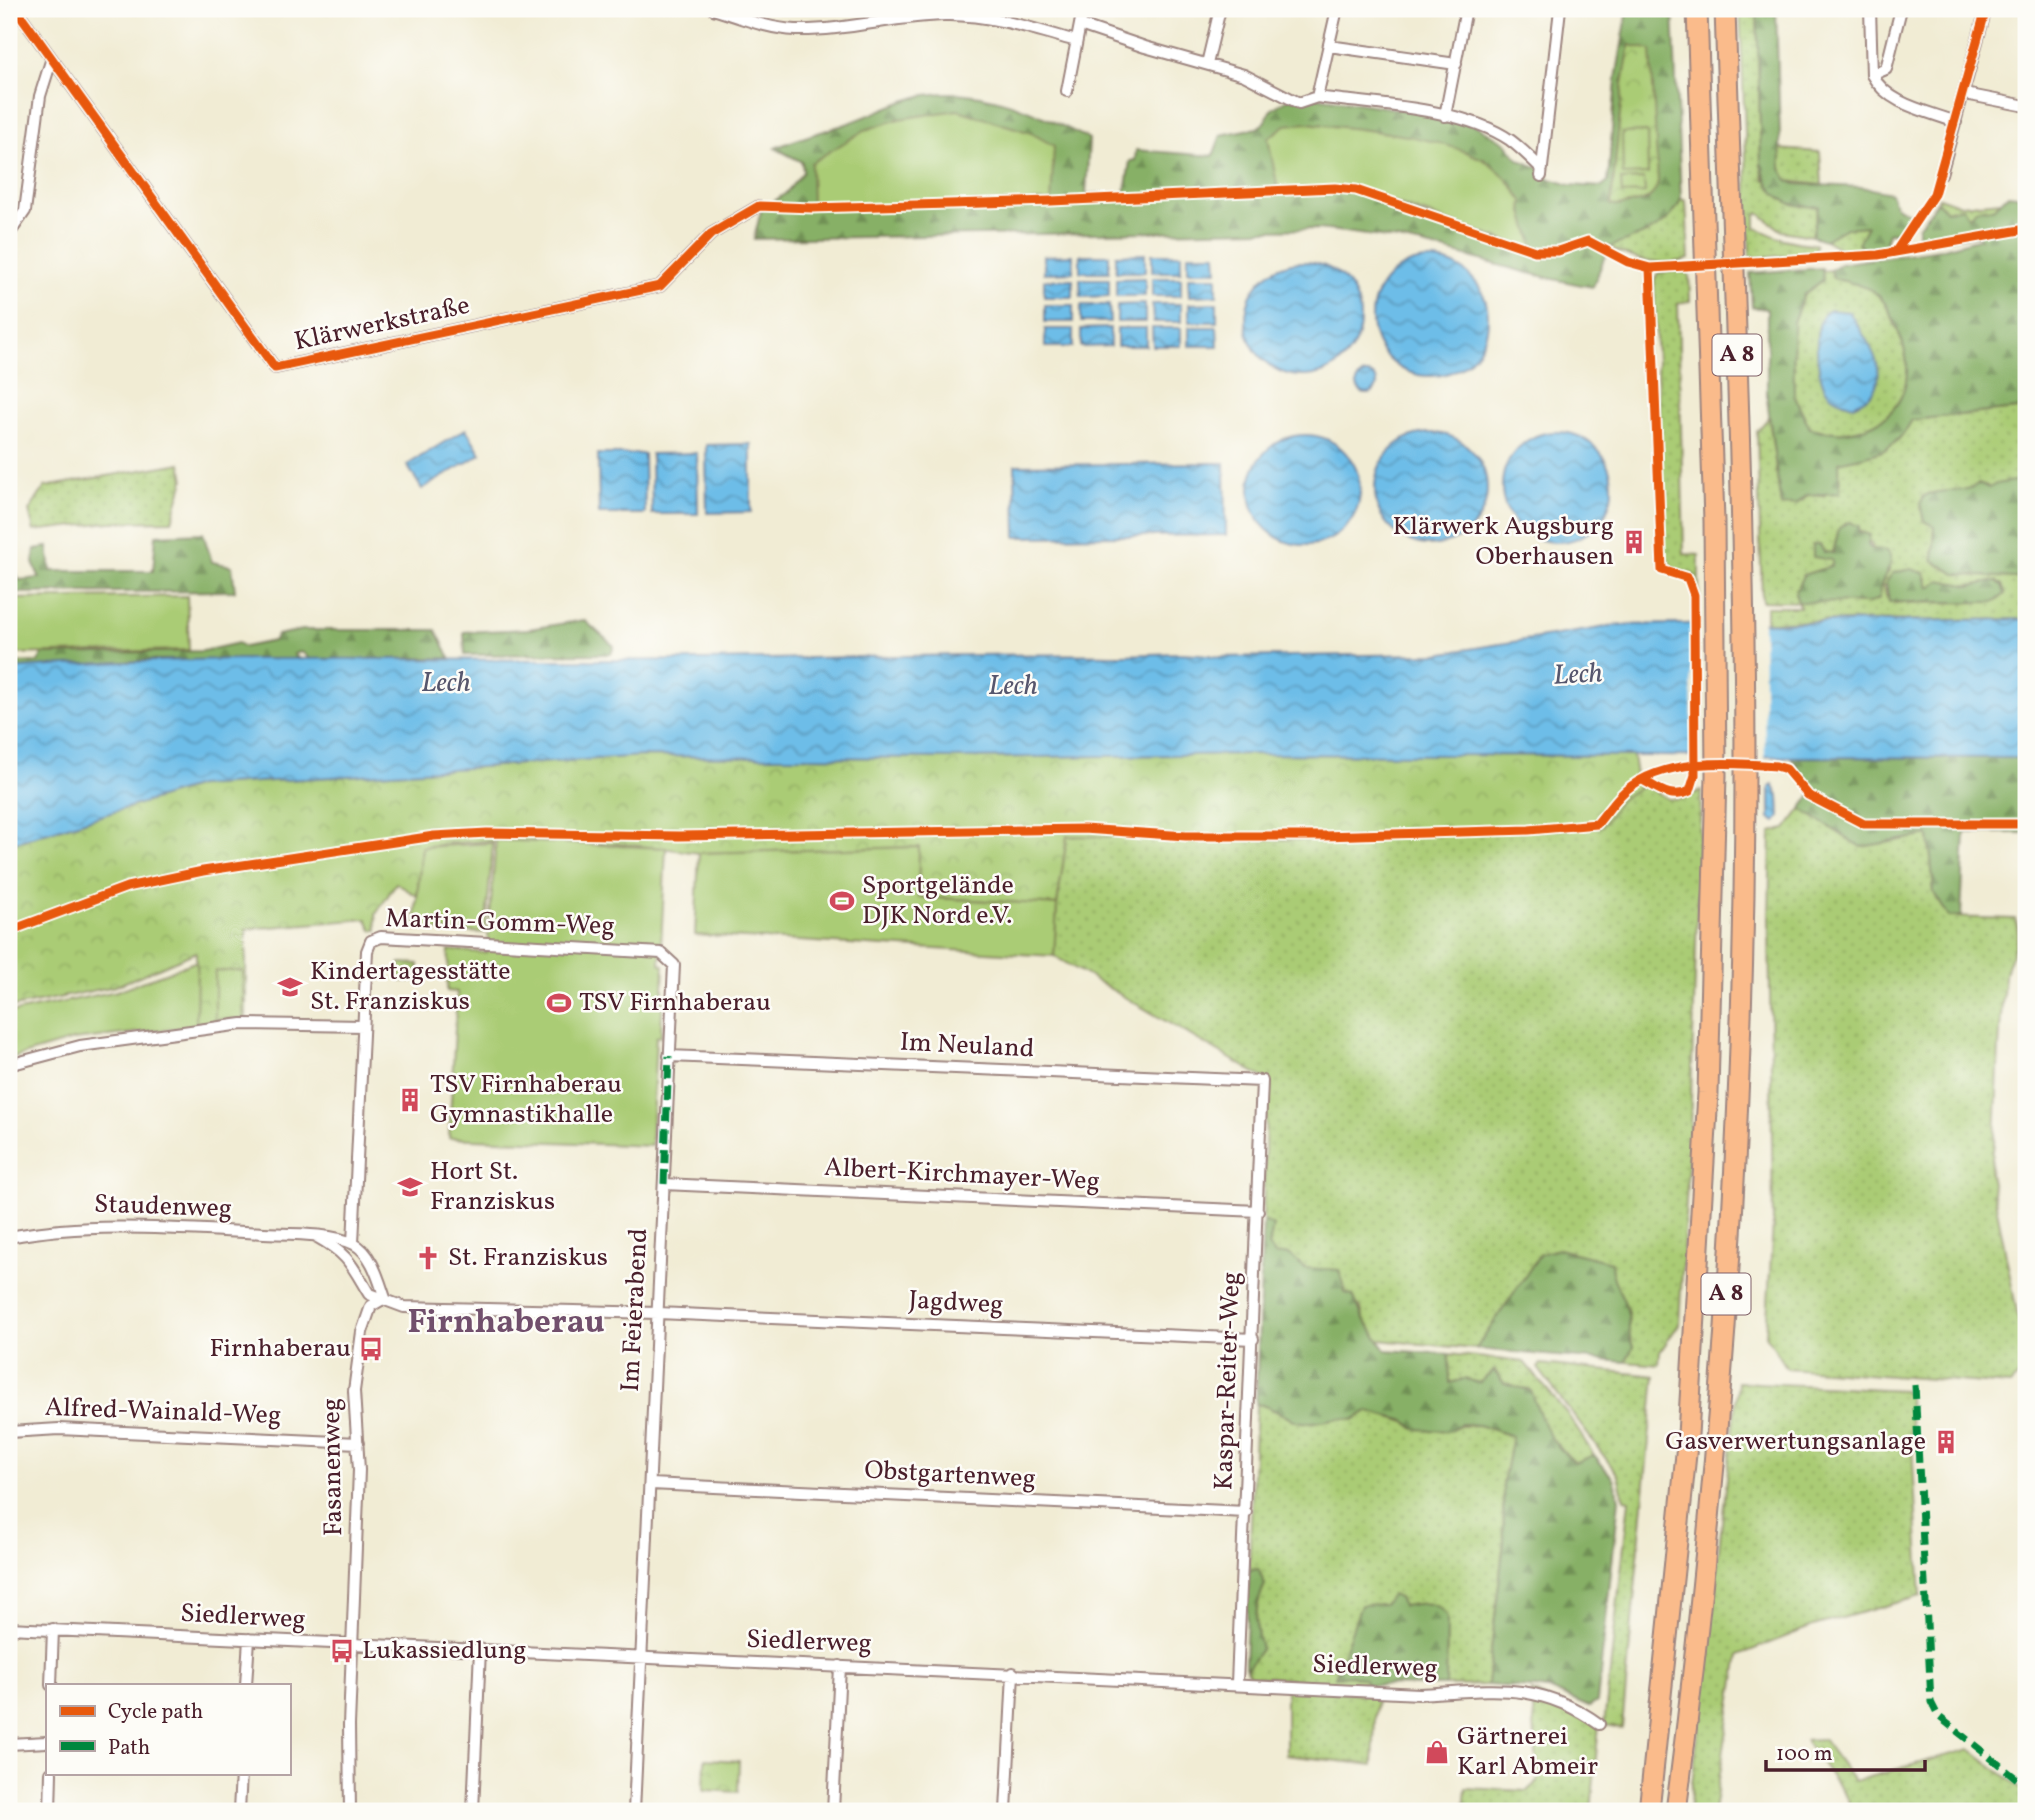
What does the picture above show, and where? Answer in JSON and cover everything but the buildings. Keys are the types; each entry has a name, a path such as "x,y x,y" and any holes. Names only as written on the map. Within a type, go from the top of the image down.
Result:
{"highway":[{"name":"A 8","path":"1649,1811 1688,1435 1708,1093 1716,775 1715,595 1697,9"},
{"name":"A 8","path":"1676,1811 1703,1581 1738,1091 1745,774 1744,595 1725,9"}],"street":[{"path":"9,234 25,211 40,96 51,61 16,9"},
{"path":"713,9 794,30 835,29 945,15 964,16 1031,28 1076,41"},
{"path":"1067,91 1083,9"},
{"path":"1207,64 1220,9"},
{"path":"1317,97 1337,9"},
{"path":"1445,116 1466,9"},
{"path":"1080,24 1254,79 1299,103 1317,97 1445,116 1508,139 1541,173 1560,9"},
{"path":"1870,9 1872,75 1877,84 1892,97 1956,122"},
{"path":"1872,75 1886,69 1901,9"},
{"path":"1941,174 1965,94 1986,9"},
{"path":"1329,46 1455,64"},
{"name":"Klärwerkstraße","path":"51,61 275,368 660,286 711,234 759,206"},
{"path":"1965,94 2026,106"},
{"name":"Martin-Gomm-Weg","path":"353,1243 367,951 371,941 381,937 661,953 674,965"},
{"name":"Im Feierabend","path":"634,1811 674,965"},
{"path":"9,1065 80,1046 242,1024 363,1026"},
{"name":"Im Neuland","path":"669,1056 1262,1081"},
{"name":"Kaspar-Reiter-Weg","path":"1237,1683 1262,1081"},
{"name":"Albert-Kirchmayer-Weg","path":"664,1184 1258,1211"},
{"name":"Staudenweg","path":"9,1237 109,1227 317,1237"},
{"path":"317,1237 353,1243 375,1269 385,1298"},
{"path":"317,1237 345,1253 358,1271 369,1294 385,1298"},
{"name":"Jagdweg","path":"385,1298 404,1307 657,1313 1253,1339"},
{"name":"Fasanenweg","path":"350,1811 349,1732 358,1443 354,1391 362,1332 371,1306 385,1298"},
{"name":"Alfred-Wainald-Weg","path":"9,1432 59,1429 358,1443"},
{"name":"Obstgartenweg","path":"651,1484 1246,1512"},
{"name":"Siedlerweg","path":"9,1628 1237,1683 1420,1694 1518,1690 1562,1700 1599,1724"},
{"path":"51,1684 52,1629"},
{"path":"246,1684 248,1639"},
{"path":"473,1811 480,1649"},
{"path":"833,1811 840,1666"},
{"path":"1006,1811 1013,1673"},
{"path":"9,1744 46,1742"},
{"path":"50,1811 51,1774"},
{"path":"239,1811 241,1774"}],"green space":[{"path":"1628,9 1673,9 1681,199 1676,210 1660,225 1608,248 1593,287 1406,241 1317,229 754,239 761,210 786,193 803,172 802,162 775,148 905,100 926,95 948,93 990,98 1031,111 1089,139 1086,194 1125,193 1130,161 1135,160 1136,150 1213,156 1221,135 1257,128 1264,123 1272,109 1288,99 1317,97 1445,116 1477,126 1506,143 1519,160 1542,169 1550,179 1570,185 1602,187 1608,182 1616,79","holes":["1630,45 1648,200 1616,206 1611,205 1623,84","899,119 1051,201 936,203","1308,123 1381,132 1435,143 1484,159 1522,208 1534,251 1437,221 1356,190 1278,189"]},
{"path":"1740,9 1757,9 1761,163 1764,179 1819,206 1812,236 1782,231 1759,213 1756,215 1756,227 1784,239 1816,244 1815,254 1750,258"},
{"path":"1757,9 1776,9 1781,169 1788,181 1796,184 1861,187 1891,193 1895,205 1914,217 1904,231 1888,233 1884,247 1865,250 1858,243 1867,226 1846,228 1825,240 1812,236 1819,206 1797,205 1781,198 1764,174 1761,163"},
{"path":"1630,45 1651,50 1658,182 1648,198 1616,206 1611,205 1623,84"},
{"path":"958,110 1031,133 1054,146 1051,201 812,208 811,163 865,130 899,119"},
{"path":"1308,123 1419,138 1462,150 1488,162 1505,177 1523,201 1522,209 1535,251 1356,190 1278,189 1268,138 1286,125"},
{"path":"1647,132 1648,174 1623,175 1622,133"},
{"path":"1778,149 1820,152 1822,185 1788,181 1781,168"},
{"path":"1644,179 1645,193 1622,194 1621,180"},
{"path":"2007,195 2026,197 2026,408 1912,420 1898,440 1882,451 1839,462 1840,493 1807,495 1797,504 1781,506 1767,399 1767,309 1752,307 1750,273 1822,268 1823,280 1804,294 1793,322 1794,395 1810,428 1843,432 1866,427 1881,420 1901,398 1906,383 1905,351 1883,300 1865,287 1833,278 1831,270 1840,264 1940,249 1981,238 1977,235 1923,241 1918,235 1918,227 1937,201 1946,210 1963,208 1968,217 1978,208 1993,209"},
{"path":"1939,197 1961,205 2001,201 1994,209 1968,218 1952,208 1946,210 1937,201"},
{"path":"1681,199 1686,201 1689,259 1658,263 1628,256 1609,247 1661,225 1676,210"},
{"path":"1868,226 1861,247 1865,250 1846,252 1825,240 1846,228"},
{"path":"1831,270 1833,278 1865,287 1883,301 1899,333 1907,368 1901,398 1892,410 1881,420 1866,427 1843,432 1810,428 1794,396 1793,322 1804,294 1823,280 1822,271"},
{"path":"1658,273 1689,273 1690,301 1678,303 1684,554 1699,555 1699,596 1696,594 1695,575 1672,568 1664,552 1654,281"},
{"path":"2026,408 2026,479 1990,488 1978,484 1962,490 1928,494 1920,508 1935,527 1933,560 1943,567 1965,575 2026,579 2026,619 1766,622 1766,607 1800,607 1797,602 1762,601 1757,431 1769,417 1781,506 1803,500 1807,495 1824,496 1839,461 1873,454 1890,447 1905,432 1911,420","holes":["1838,533 1865,533 1875,552 1888,551 1890,570 1882,581 1880,596 1870,601 1851,600 1831,592 1803,575 1832,566 1832,560 1813,546 1820,545 1823,552 1833,553","1908,570 1925,573 1930,588 1939,583 1968,586 1996,581 2002,585 2005,594 1995,602 1895,603 1886,596 1884,586 1897,572"]},
{"path":"181,463 184,480 172,521 110,522 34,531 29,511 45,487"},
{"path":"2026,479 2026,579 1956,574 1933,560 1935,527 1924,521 1920,504 1924,496 1966,489 1978,484 1989,488 1996,484"},
{"path":"1848,522 1859,526 1859,532 1870,535 1868,544 1871,549 1888,551 1890,555 1879,599 1870,603 1798,602 1795,593 1803,575 1832,566 1832,560 1813,557 1813,545 1820,545 1824,552 1833,553 1839,528"},
{"path":"203,533 212,562 232,566 235,591 9,593 9,568 15,571 19,580 40,578 33,563 35,549 48,547 51,571 153,571 156,535"},
{"path":"1911,569 1924,573 1929,588 1940,580 1971,586 1996,581 2002,585 2005,594 1995,602 1889,602 1886,582 1893,573"},
{"path":"187,596 189,650 9,654 9,599"},
{"path":"584,620 614,646 611,654 465,655 464,632 529,629"},
{"path":"303,630 436,630 450,658 311,660 302,652 294,654 300,660 157,660 9,669 9,654 12,663 38,662 43,654 203,651 238,643 244,647 273,641 277,635"},
{"path":"1247,754 1633,756 1638,788 1620,800 1602,826 1593,827 1323,840 1067,836 1057,905 918,897 919,847 699,853 632,845 524,840 422,847 417,896 396,883 376,914 377,930 372,930 367,919 246,929 246,1019 196,1026 196,952 116,986 9,1008 9,844 198,786 642,756 957,758"},
{"path":"1791,757 2026,758 2026,833 1965,832 1961,916 1949,917 1934,893 1929,835 1861,847 1801,809 1814,791"},
{"path":"1645,786 1668,799 1678,800 1701,791 1690,1130 1679,1324 1660,1352 1659,1365 1625,1362 1633,1347 1629,1320 1610,1262 1558,1249 1540,1255 1476,1349 1379,1340 1363,1318 1361,1308 1345,1293 1338,1270 1305,1269 1288,1254 1275,1255 1269,1246 1273,1226 1263,1220 1267,1080 1054,956 1057,905 1067,835 1323,840 1593,827 1602,826 1619,801"},
{"path":"1801,809 1861,847 1929,835 1934,893 1949,917 2015,919 2018,927 2017,941 2006,968 1990,1173 2026,1359 2022,1373 2010,1385 1787,1368 1766,1335 1773,1223 1769,918 1771,832 1786,829"},
{"name":"TSV Firnhaberau","path":"496,840 666,848 660,964 664,965 661,1036 656,1037 651,1146 449,1138 457,992 447,991 449,950 487,953"},
{"path":"493,843 485,933 414,929 422,847"},
{"name":"Sportgelände DJK Nord e.V.","path":"919,847 918,897 1057,905 1054,956 695,935 699,853"},
{"path":"197,961 196,1026 73,1040 9,1059 9,1013 117,991"},
{"path":"400,963 419,964 418,981 400,981"},
{"path":"215,971 243,971 243,1019 215,1019"},
{"path":"1263,1220 1273,1226 1269,1246 1275,1255 1288,1254 1305,1268 1339,1270 1345,1293 1353,1295 1363,1318 1386,1350 1449,1354 1450,1383 1465,1379 1479,1383 1494,1371 1504,1383 1531,1391 1547,1430 1557,1445 1575,1463 1594,1455 1613,1478 1619,1499 1597,1702 1589,1707 1548,1689 1487,1685 1504,1541 1503,1484 1512,1436 1478,1425 1460,1424 1450,1431 1415,1429 1406,1421 1368,1411 1353,1420 1339,1418 1303,1422 1256,1404"},
{"path":"1558,1249 1611,1262 1613,1277 1627,1308 1633,1347 1625,1362 1476,1349 1540,1254"},
{"path":"1449,1354 1524,1362 1566,1412 1594,1455 1575,1463 1545,1433 1531,1391 1504,1383 1495,1371 1479,1383 1465,1379 1449,1383"},
{"path":"1541,1364 1655,1376 1622,1728 1604,1725 1629,1500 1624,1499 1618,1475 1538,1368"},
{"path":"1738,1382 1904,1390 1909,1397 1921,1596 1813,1626 1739,1655 1714,1811 1689,1811"},
{"path":"1256,1404 1303,1422 1339,1418 1353,1420 1368,1411 1406,1422 1415,1429 1478,1425 1512,1436 1503,1484 1504,1541 1487,1685 1446,1686 1447,1617 1336,1677 1351,1675 1364,1679 1366,1685 1250,1676 1247,1669 1261,1649 1256,1616 1265,1584 1258,1569 1249,1570"},
{"path":"1258,1569 1265,1584 1256,1616 1261,1649 1247,1669 1245,1663 1249,1570"},
{"path":"1391,1595 1399,1598 1403,1606 1422,1603 1433,1605 1447,1617 1446,1686 1366,1685 1364,1679 1351,1675 1335,1677 1361,1605 1384,1604"},
{"path":"1286,1687 1376,1695 1373,1765 1286,1755"},
{"path":"1532,1692 1599,1724 1591,1811 1464,1811 1466,1788 1527,1791 1538,1781"},
{"path":"1823,1739 1854,1781 1970,1749 2026,1792 2026,1811 1846,1811 1849,1801 1805,1740"},
{"path":"705,1759 739,1761 738,1792 704,1790"}],"water":[{"path":"1145,254 1145,272 1116,272 1116,255"},
{"path":"1152,254 1181,254 1181,272 1152,272"},
{"path":"1188,254 1216,254 1217,271 1188,271"},
{"path":"1073,255 1073,272 1044,273 1044,256"},
{"path":"1080,255 1109,255 1109,272 1080,272"},
{"path":"1430,260 1452,264 1471,277 1484,296 1488,318 1484,340 1471,359 1452,372 1430,376 1408,372 1389,359 1376,340 1372,318 1376,296 1389,277 1408,264"},
{"path":"1303,262 1325,266 1335,271 1351,287 1356,297 1360,319 1356,341 1351,351 1335,367 1325,372 1303,376 1281,372 1271,367 1255,351 1250,341 1246,319 1250,297 1255,287 1271,271 1281,266"},
{"path":"1188,277 1217,277 1217,295 1189,296"},
{"path":"1145,278 1145,296 1116,296 1116,279"},
{"path":"1152,278 1181,278 1181,296 1152,296"},
{"path":"1073,279 1073,297 1044,297 1044,280"},
{"path":"1080,279 1109,279 1109,296 1081,297"},
{"path":"1217,303 1217,322 1189,322 1189,304"},
{"path":"1145,304 1145,322 1117,322 1117,305"},
{"path":"1152,304 1181,304 1181,322 1153,322"},
{"path":"1045,305 1073,305 1073,322 1045,322"},
{"path":"1081,305 1109,305 1110,322 1081,322"},
{"path":"1829,310 1849,312 1877,363 1879,375 1876,387 1868,397 1853,405 1830,395 1819,370 1817,335 1823,316"},
{"path":"1189,327 1217,327 1218,346 1189,346"},
{"path":"1110,328 1110,346 1081,347 1081,329"},
{"path":"1117,328 1146,328 1146,346 1117,346"},
{"path":"1152,328 1181,328 1181,346 1153,346"},
{"path":"1045,329 1073,329 1073,347 1045,347"},
{"path":"1367,374 1374,377 1377,384 1374,391 1367,394 1360,391 1357,384 1360,377"},
{"path":"466,429 481,454 422,489 407,465"},
{"path":"1557,432 1578,436 1596,448 1608,466 1612,487 1608,508 1596,526 1578,538 1557,542 1536,538 1518,526 1506,508 1502,487 1506,466 1518,448 1536,436"},
{"path":"1431,433 1452,438 1470,450 1482,468 1487,489 1482,510 1470,528 1452,540 1431,545 1410,540 1392,528 1380,510 1375,489 1380,468 1392,450 1410,438"},
{"path":"1305,435 1326,439 1344,451 1356,469 1360,490 1356,511 1344,529 1326,541 1305,545 1284,541 1266,529 1254,511 1250,490 1254,469 1266,451 1284,439"},
{"path":"751,444 751,512 707,513 706,445"},
{"path":"697,453 698,514 652,514 651,454"},
{"path":"598,454 644,454 645,514 599,514"},
{"path":"1225,463 1226,535 1016,537 1015,465"},
{"name":"Lech","path":"2026,619 2026,758 1247,754 957,758 642,756 198,786 9,844 9,669 103,663 292,659 670,660 1179,653 1219,657 1438,654 1619,625"},
{"path":"1773,785 1779,796 1780,817 1776,822 1770,819 1770,787"}],"pier":[{"path":"1763,619 1765,760 1692,760 1691,620"}],"marked path":[{"path":"664,1184 669,1056"},
{"path":"1915,1385 1931,1702 1938,1716 2026,1786"}],"cycle path":[{"path":"16,9 275,368 660,286 711,234 759,206 812,208 1051,201 1335,188 1356,190 1535,251 1558,251 1588,241 1628,262 1650,268 1878,255 2026,229"},
{"path":"1896,251 1934,194 1986,9"},
{"path":"1643,780 1665,792 1677,794 1690,791 1695,775 1694,595 1688,578 1662,570 1650,268"},
{"path":"9,931 127,887 203,871 434,836 487,833 679,836 1084,829 1186,836 1323,836 1529,830 1597,824 1621,795 1640,780 1677,768 1718,763 1776,766 1786,769 1808,795 1864,824 2026,824"}],"place":[{"name":"Klärwerk Augsburg Oberhausen","path":"1634,542"},
{"name":"Sportgelände DJK Nord e.V.","path":"842,901"},
{"name":"Kindertagesstätte St. Franziskus","path":"290,987"},
{"name":"TSV Firnhaberau","path":"559,1003"},
{"name":"TSV Firnhaberau Gymnastikhalle","path":"410,1100"},
{"name":"Hort St. Franziskus","path":"410,1187"},
{"name":"St. Franziskus","path":"428,1258"},
{"name":"Firnhaberau","path":"371,1349"},
{"name":"Gasverwertungsanlage","path":"1946,1442"},
{"name":"Lukassiedlung","path":"342,1651"},
{"name":"Gärtnerei Karl Abmeir","path":"1437,1752"}],"district":[{"name":"Firnhaberau","path":"506,1324"}]}
